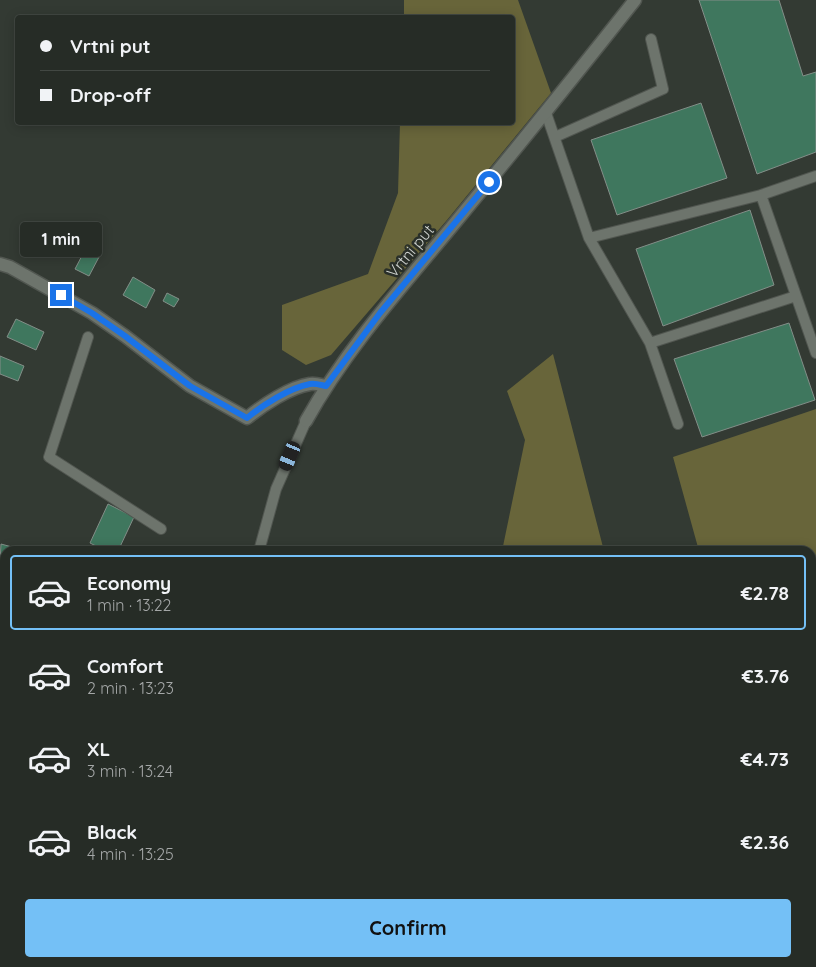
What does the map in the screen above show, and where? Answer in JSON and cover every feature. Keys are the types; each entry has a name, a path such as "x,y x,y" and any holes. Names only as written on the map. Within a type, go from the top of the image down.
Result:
{"street":[{"name":"Vrtni put","path":"306,421 326,386 380,313 546,113 635,0"},
{"path":"0,264 24,274 92,313 190,386 247,418 262,405 286,393 311,383 326,386"}],"lane":[{"path":"555,138 664,90 651,40"},
{"path":"546,113 589,238 650,343 678,424"},
{"path":"589,238 761,195 816,176"},
{"path":"761,195 816,353"},
{"path":"650,343 796,296"},
{"path":"88,337 49,457 160,529"},
{"name":"Vrtni put","path":"260,546 276,489 306,421"}],"shaded area":[{"path":"404,0 518,0 551,93 447,220 331,355 306,365 282,350 282,305 368,274 398,193 400,125 515,125 515,15 404,15"},
{"path":"553,354 603,546 503,546 525,440 507,391"},
{"path":"816,409 816,546 698,546 673,457"}],"building":[{"path":"699,0 779,0 803,76 816,72 816,152 757,174"},
{"path":"701,103 727,178 617,215 591,140"},
{"path":"750,210 774,285 663,326 636,249"},
{"path":"85,250 99,257 89,276 75,269"},
{"path":"133,277 155,290 146,308 123,295"},
{"path":"167,293 179,299 174,307 163,301"},
{"path":"16,319 44,332 36,350 7,337"},
{"path":"789,323 815,400 702,437 674,359"},
{"path":"0,356 24,366 18,381 0,374"},
{"path":"108,504 134,517 120,546 96,546 90,543"}],"route":[{"path":"61,295 92,313 125,336 190,386 247,418 262,405 286,393 311,383 326,386 380,313 489,182"}]}
